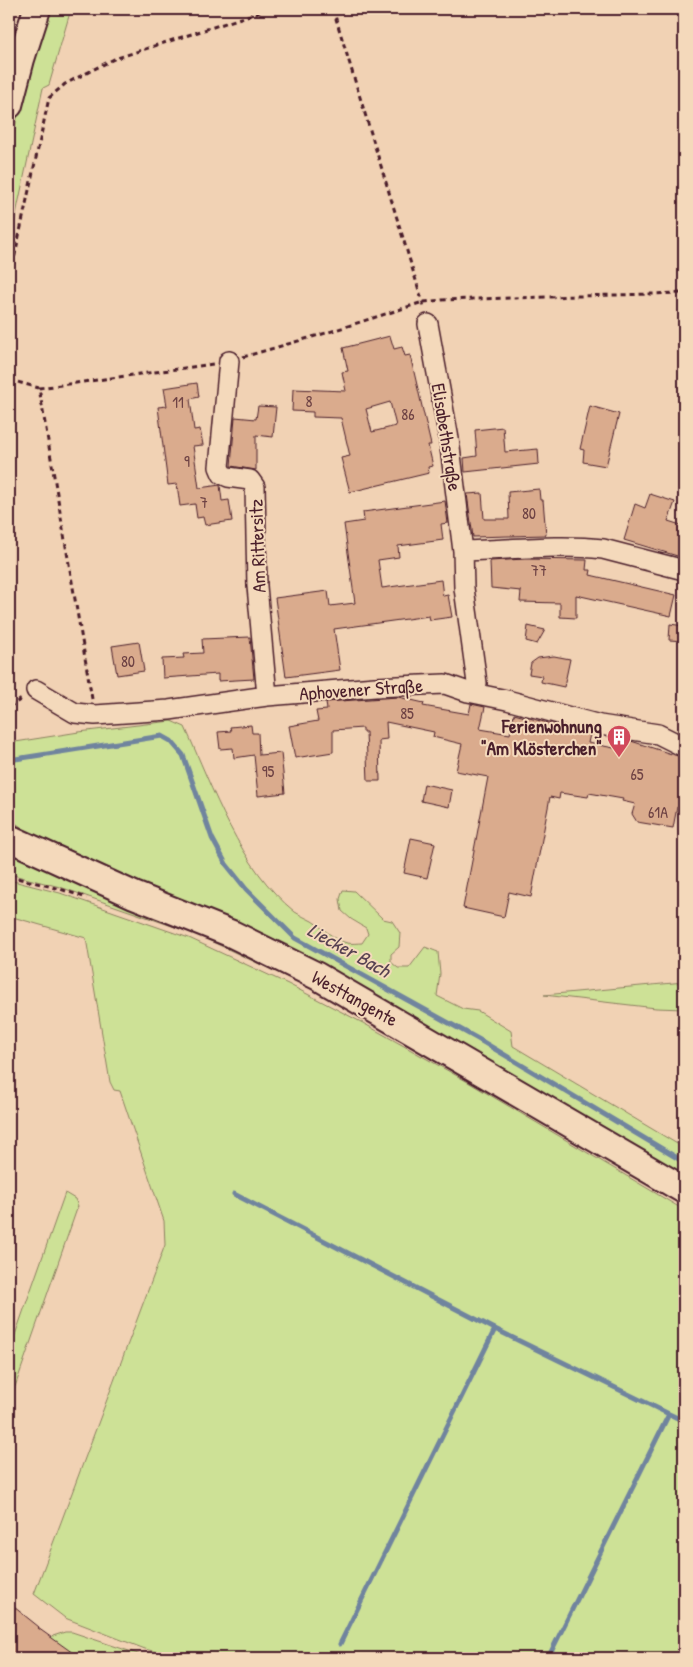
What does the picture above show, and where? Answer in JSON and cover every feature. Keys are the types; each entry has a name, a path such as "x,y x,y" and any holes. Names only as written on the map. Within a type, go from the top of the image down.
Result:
{"main road":[{"path":"9,105 37,9"},
{"name":"Westtangente","path":"9,838 134,895 232,934 317,976 684,1190"}],"street":[{"name":"Elisabethstraße","path":"428,324 449,438 463,551 464,588 477,683 475,693"},
{"name":"Am Rittersitz","path":"229,361 219,467 222,474 228,477 250,480 255,487 257,586 268,696"},
{"path":"463,551 565,546 594,548 684,570"},
{"name":"Aphovener Straße","path":"36,690 75,713 95,715 169,710 268,696 375,687 446,684 600,725 658,734 684,747"}],"path":[{"path":"9,292 11,273 49,98 65,84 114,59 269,9"},
{"path":"334,9 428,324"},
{"path":"9,368 14,381 39,388 229,361 423,302 684,293"},
{"path":"39,388 95,715"},
{"path":"9,876 88,898"}],"green space":[{"path":"48,9 71,9 49,85 43,88 9,247 9,157 19,108"},
{"path":"171,721 185,727 218,801 243,850 276,894 295,912 312,921 333,937 349,943 362,943 368,934 366,928 342,911 340,899 343,890 354,891 383,919 392,921 400,933 399,947 391,954 391,962 398,968 409,968 425,947 438,952 440,974 437,996 463,1009 478,1011 511,1031 513,1046 684,1148 684,1177 62,852 9,818 9,743"},
{"path":"9,850 64,879 260,957 420,1048 306,986 198,935 60,887 9,874"},
{"path":"9,880 60,893 189,938 288,984 363,1023 468,1082 684,1210 684,1658 333,1658 326,1654 294,1658 179,1658 145,1649 65,1618 34,1594 165,1245 164,1221 120,1091 114,1090 110,1082 86,938 9,916"},
{"path":"684,982 684,1009 656,1008 544,995"},
{"path":"65,1193 75,1199 78,1206 9,1404 9,1352"},
{"path":"72,1632 150,1658 71,1658 47,1642 53,1636"}],"building":[{"path":"390,336 394,349 402,347 405,356 410,355 431,445 428,445 433,466 428,467 429,473 350,492 341,458 350,456 341,418 313,417 313,412 292,411 293,389 346,391 342,372 348,371 343,348","holes":["390,402 396,426 372,432 366,409"]},
{"path":"197,383 199,397 190,399 194,430 200,429 203,445 193,446 199,488 220,485 222,501 229,500 232,521 205,525 203,517 197,518 195,504 180,506 177,484 168,485 158,407 167,406 164,388"},
{"path":"258,406 276,407 273,437 256,435 256,470 231,466 235,417 256,419"},
{"path":"590,406 619,414 606,466 583,462 584,450 580,449"},
{"path":"503,427 505,452 538,449 539,464 465,472 464,458 477,456 475,430"},
{"path":"539,489 540,500 543,500 546,535 473,537 467,494 482,493 484,519 509,519 508,492"},
{"path":"650,494 675,502 668,521 684,526 684,558 624,540 635,504 645,508"},
{"path":"445,501 448,523 441,524 443,540 398,546 399,557 378,560 382,588 441,580 443,596 448,595 452,617 430,620 429,616 334,629 340,670 286,677 275,598 328,591 330,606 355,603 344,524 364,521 363,512"},
{"path":"525,559 587,560 586,570 591,570 590,575 676,595 671,616 576,595 576,618 560,617 560,603 520,602 521,591 491,588 490,561"},
{"path":"670,624 684,626 684,641 669,640"},
{"path":"528,626 545,630 537,644 526,641"},
{"path":"250,637 254,679 218,681 218,674 163,678 162,659 184,658 183,654 203,653 202,639"},
{"path":"139,642 144,671 117,675 112,646"},
{"path":"554,656 570,659 564,687 541,682 542,676 529,674 531,663 538,658"},
{"path":"398,697 424,703 423,706 469,714 471,704 485,707 480,729 510,734 514,714 590,734 588,743 614,748 616,739 631,741 684,758 684,809 677,807 673,828 637,822 632,814 635,804 622,801 623,799 589,793 588,797 560,793 559,799 550,797 531,897 509,892 504,917 463,908 488,777 456,771 462,744 433,737 434,732 386,722 387,739 379,740 380,781 368,781 366,732 363,732 363,728 333,730 333,752 295,758 289,726 318,721 316,711 327,710 326,702"},
{"path":"251,725 252,733 258,733 259,755 281,753 285,793 258,796 254,755 234,758 233,748 220,749 218,732 231,731 230,727"},
{"path":"424,784 452,790 449,807 421,801"},
{"path":"411,838 435,843 427,878 404,873"},
{"path":"9,1603 38,1628 80,1658 9,1658"}],"waterway":[{"name":"Liecker Bach","path":"9,760 162,736 171,741 183,755 212,838 226,864 246,889 295,938 478,1039 684,1162"},
{"path":"234,1194 495,1329"},
{"path":"340,1644 495,1329 669,1414"},
{"path":"548,1658 669,1414 684,1421"}],"place":[{"name":"Ferienwohnung \"Am Klösterchen\"","path":"619,758"}]}
